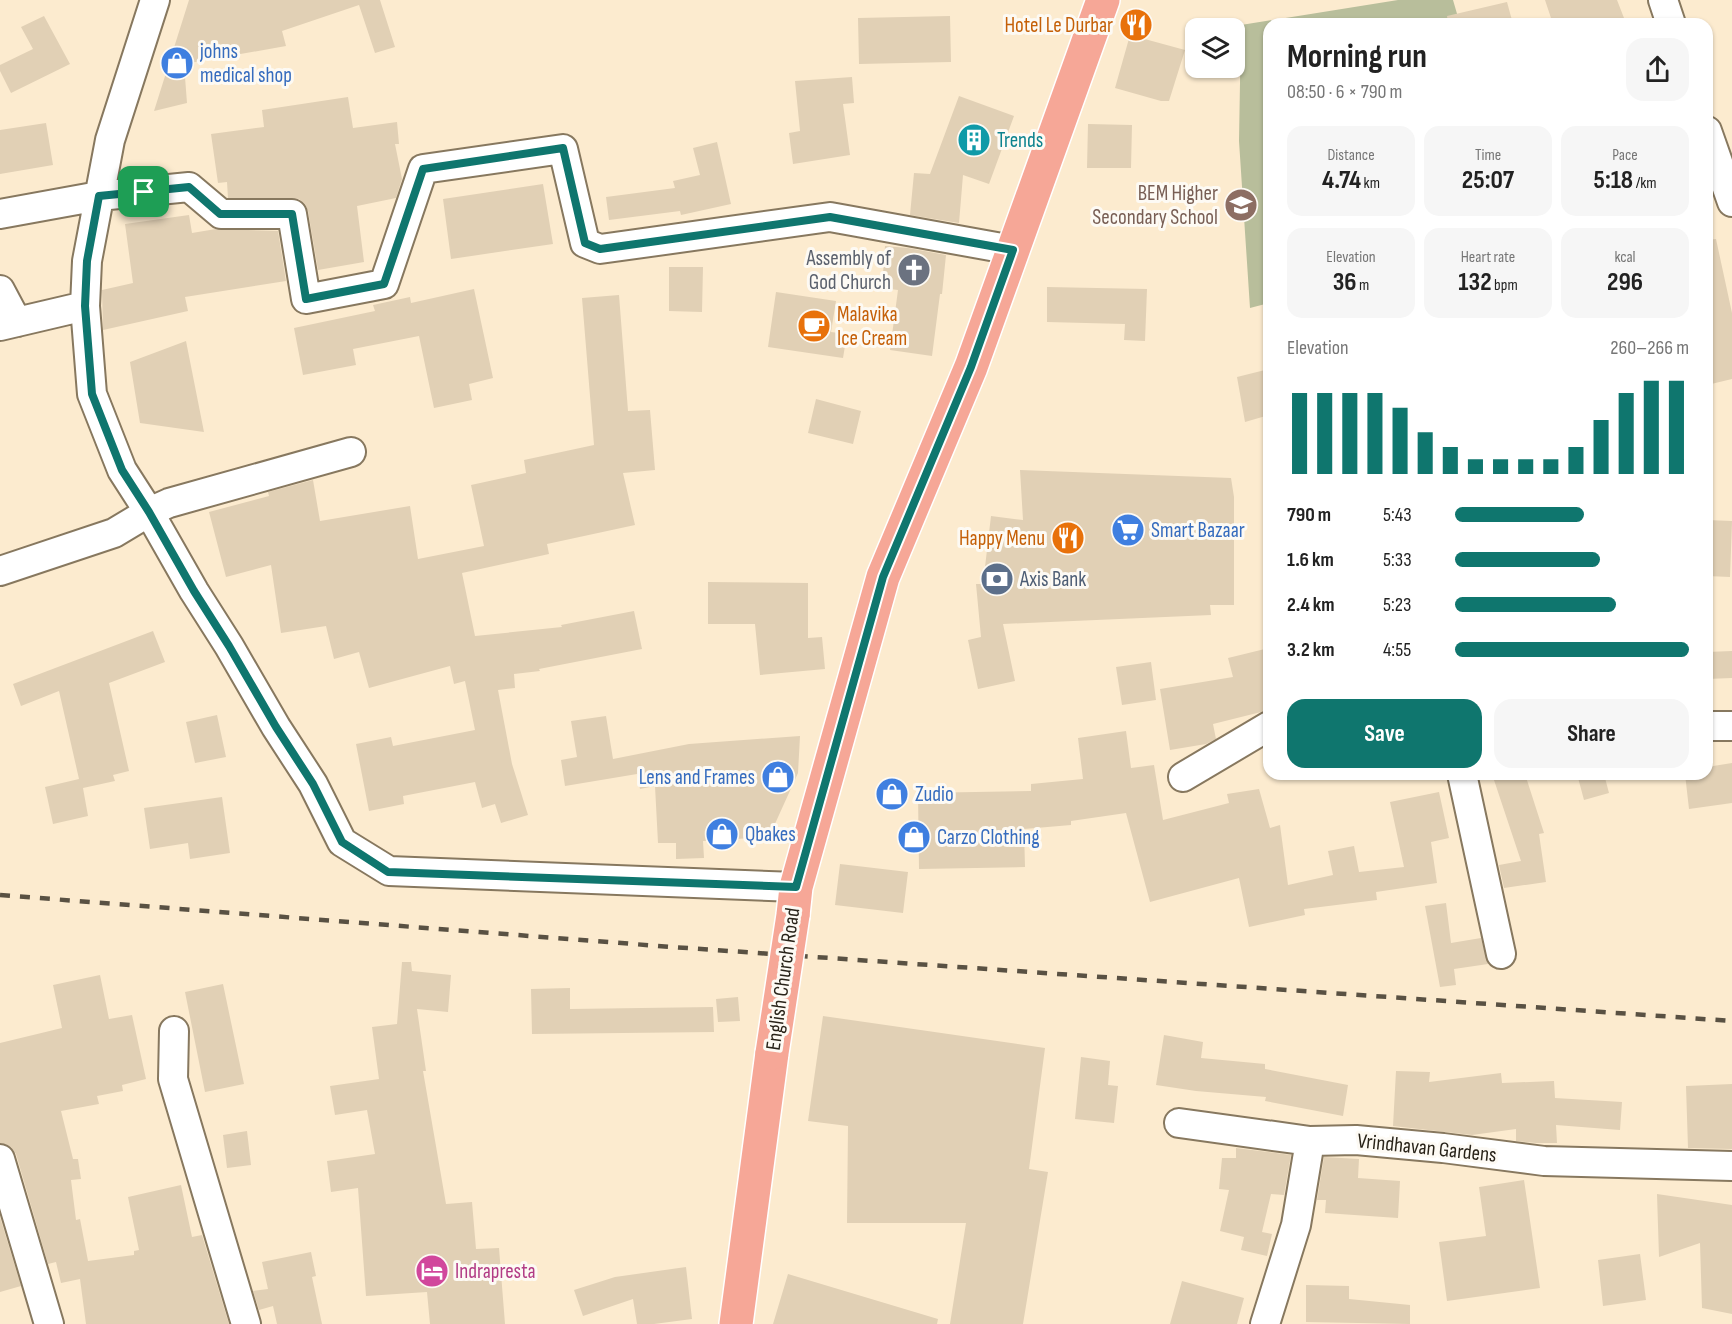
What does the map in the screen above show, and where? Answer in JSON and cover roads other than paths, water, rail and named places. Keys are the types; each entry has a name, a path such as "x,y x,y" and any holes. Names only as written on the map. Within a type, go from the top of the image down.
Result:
{"main road":[{"name":"English Church Road","path":"736,1324 794,901 883,577 971,367 1103,0"}],"street":[{"path":"155,0 110,140 86,199 85,306 92,394 122,470 133,522 194,591 313,784 342,842 388,872 794,901"},
{"path":"1663,0 1669,18"},
{"path":"0,214 86,199 189,187 220,214 292,214 306,299 384,284 423,169 563,148 585,243 600,249 830,217 1013,250"},
{"path":"1713,148 1732,202"},
{"path":"0,290 8,324 85,306"},
{"path":"0,571 133,522 169,503 351,452"},
{"path":"1713,726 1732,726"},
{"path":"1184,777 1263,730"},
{"path":"1463,780 1501,954"},
{"path":"174,1031 173,1079 246,1324"},
{"name":"Vrindhavan Gardens","path":"1179,1123 1310,1141 1367,1141 1544,1161 1732,1166"},
{"path":"1266,1324 1296,1225 1310,1141"},
{"path":"0,1159 49,1324"}],"railway":[{"path":"0,895 672,947 1732,1021"}],"place":[{"name":"Hotel Le Durbar","path":"1136,25"},
{"name":"johns medical shop","path":"177,63"},
{"name":"Trends","path":"974,140"},
{"name":"BEM Higher Secondary School","path":"1241,205"},
{"name":"Assembly of God Church","path":"914,270"},
{"name":"Malavika Ice Cream","path":"814,326"},
{"name":"Smart Bazaar","path":"1128,530"},
{"name":"Happy Menu","path":"1068,538"},
{"name":"Axis Bank","path":"997,579"},
{"name":"Lens and Frames","path":"778,777"},
{"name":"Zudio","path":"892,794"},
{"name":"Qbakes","path":"722,834"},
{"name":"Carzo Clothing","path":"914,837"},
{"name":"Indrapresta","path":"432,1271"}]}
